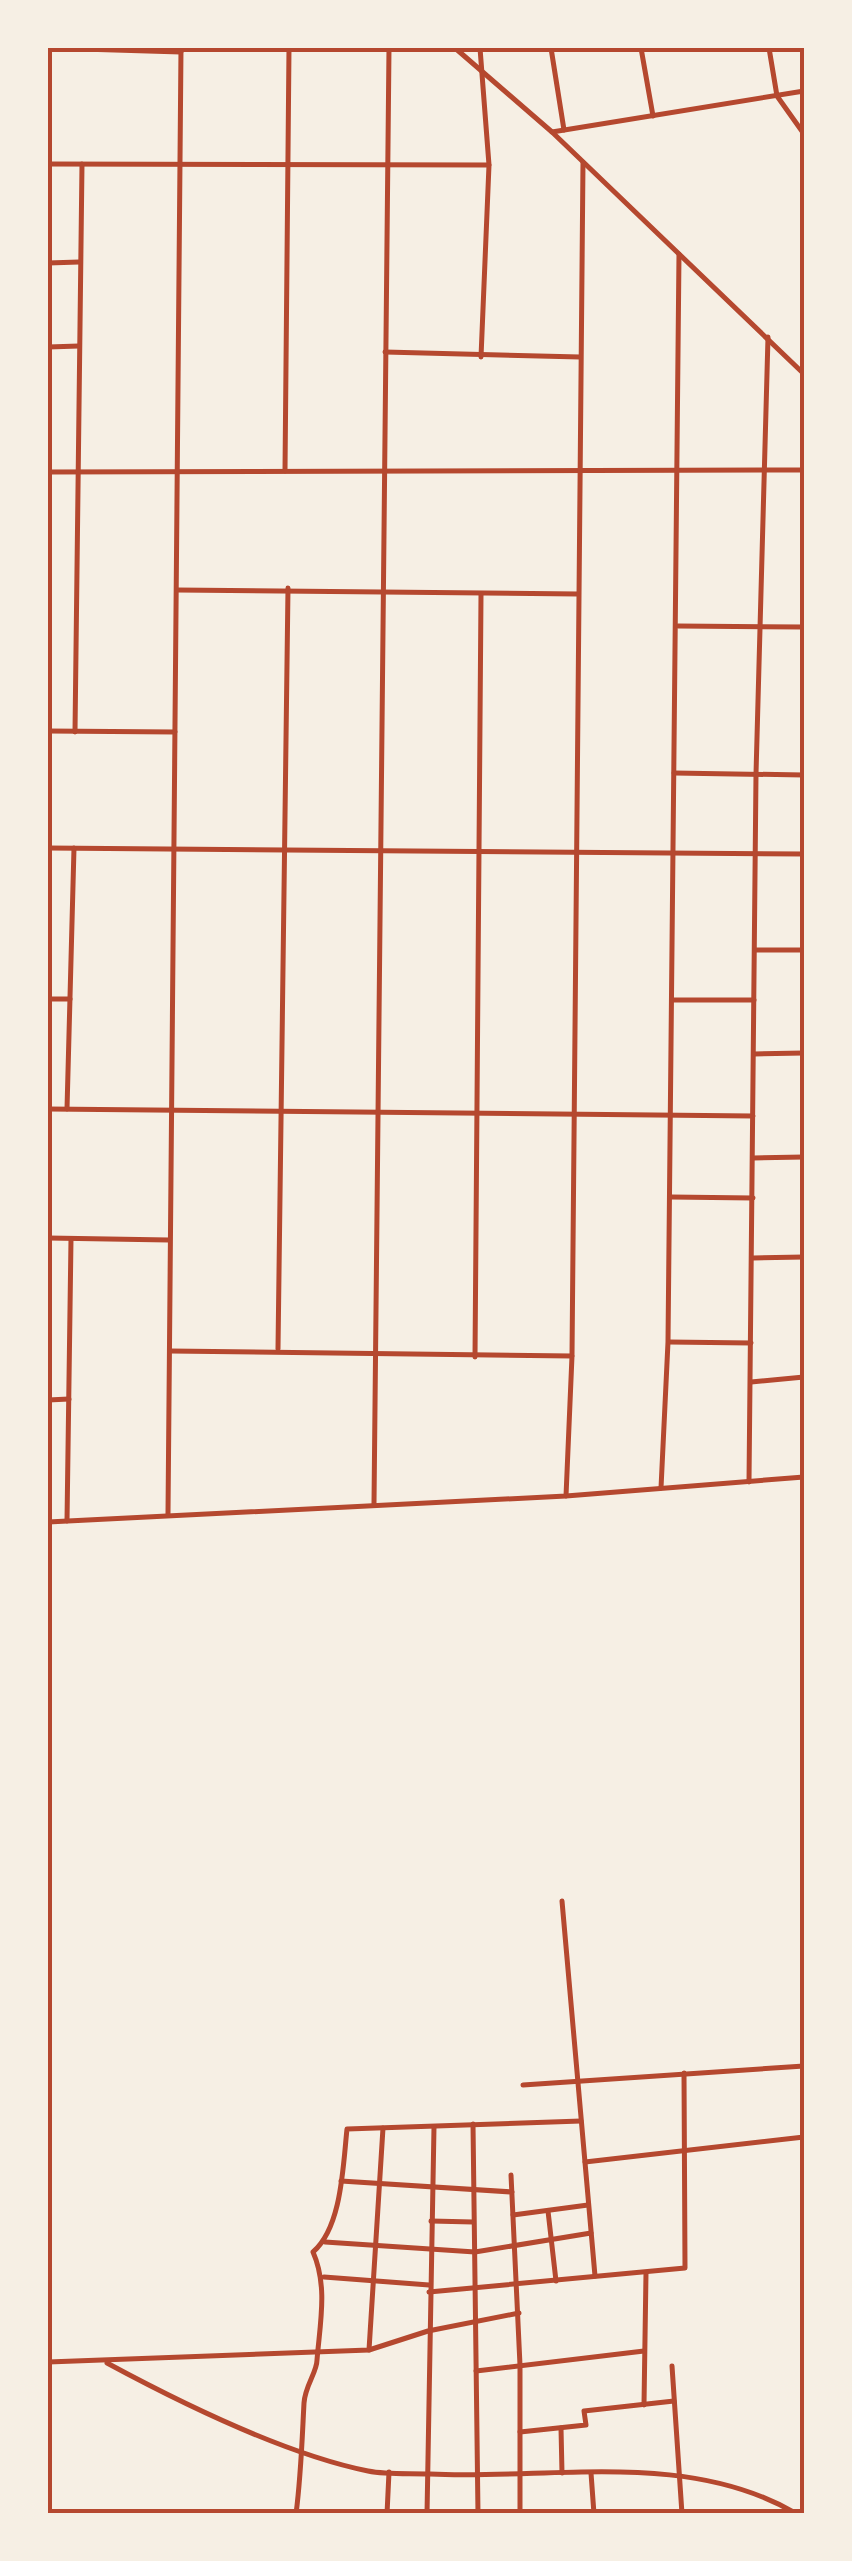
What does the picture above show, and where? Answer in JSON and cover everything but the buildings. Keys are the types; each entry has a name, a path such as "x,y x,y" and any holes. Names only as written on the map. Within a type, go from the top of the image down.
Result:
{"street":[{"path":"48,48 182,50 168,1514"},
{"path":"284,471 289,48"},
{"path":"374,1504 388,48"},
{"path":"456,48 552,132 804,374"},
{"path":"480,48 489,165 481,357"},
{"path":"551,48 564,130"},
{"path":"641,48 653,116"},
{"path":"769,48 777,96 804,134"},
{"path":"552,132 804,92"},
{"path":"566,1496 572,1356 583,162"},
{"path":"48,164 489,165"},
{"path":"75,732 82,164"},
{"path":"662,1488 670,1198 679,254"},
{"path":"48,263 80,262"},
{"path":"749,1482 756,774 768,336"},
{"path":"48,347 80,346"},
{"path":"386,352 580,357"},
{"path":"48,472 804,470"},
{"path":"176,590 288,588 481,595 578,594"},
{"path":"278,1350 288,588"},
{"path":"475,1357 481,595"},
{"path":"676,626 804,627"},
{"path":"48,731 175,732"},
{"path":"674,773 804,775"},
{"path":"48,848 285,846 804,854"},
{"path":"67,1109 74,848"},
{"path":"754,950 804,950"},
{"path":"48,998 70,999"},
{"path":"672,1000 754,1000"},
{"path":"754,1054 804,1053"},
{"path":"48,1108 753,1116"},
{"path":"753,1158 804,1157"},
{"path":"670,1198 752,1198"},
{"path":"48,1238 171,1240"},
{"path":"66,1521 71,1239"},
{"path":"752,1258 804,1257"},
{"path":"668,1342 751,1343"},
{"path":"170,1351 572,1356"},
{"path":"751,1382 804,1377"},
{"path":"48,1400 68,1399"},
{"path":"48,1522 566,1496 804,1477"},
{"path":"562,1900 595,2277"},
{"path":"524,2086 804,2066"},
{"path":"324,2277 373,2278 429,2288 475,2287 685,2268 684,2073"},
{"path":"296,2514 304,2453 304,2403 307,2379 318,2363 324,2277 313,2252 324,2242 341,2181 347,2128 582,2121"},
{"path":"473,2124 478,2514"},
{"path":"426,2514 434,2126"},
{"path":"369,2350 383,2128"},
{"path":"585,2162 804,2137"},
{"path":"512,2175 519,2313 520,2514"},
{"path":"341,2181 512,2192"},
{"path":"514,2215 588,2205"},
{"path":"548,2210 556,2280"},
{"path":"431,2221 475,2222"},
{"path":"324,2242 475,2252 592,2234"},
{"path":"644,2405 646,2272"},
{"path":"48,2362 108,2363 369,2350 428,2331 519,2313"},
{"path":"476,2370 644,2351"},
{"path":"108,2363 172,2398 304,2453 389,2472 478,2476 679,2474 760,2492 797,2514"},
{"path":"672,2366 682,2514"},
{"path":"520,2432 586,2426 584,2411 674,2401"},
{"path":"561,2428 562,2473"},
{"path":"388,2514 389,2472"},
{"path":"591,2473 594,2514"}]}
